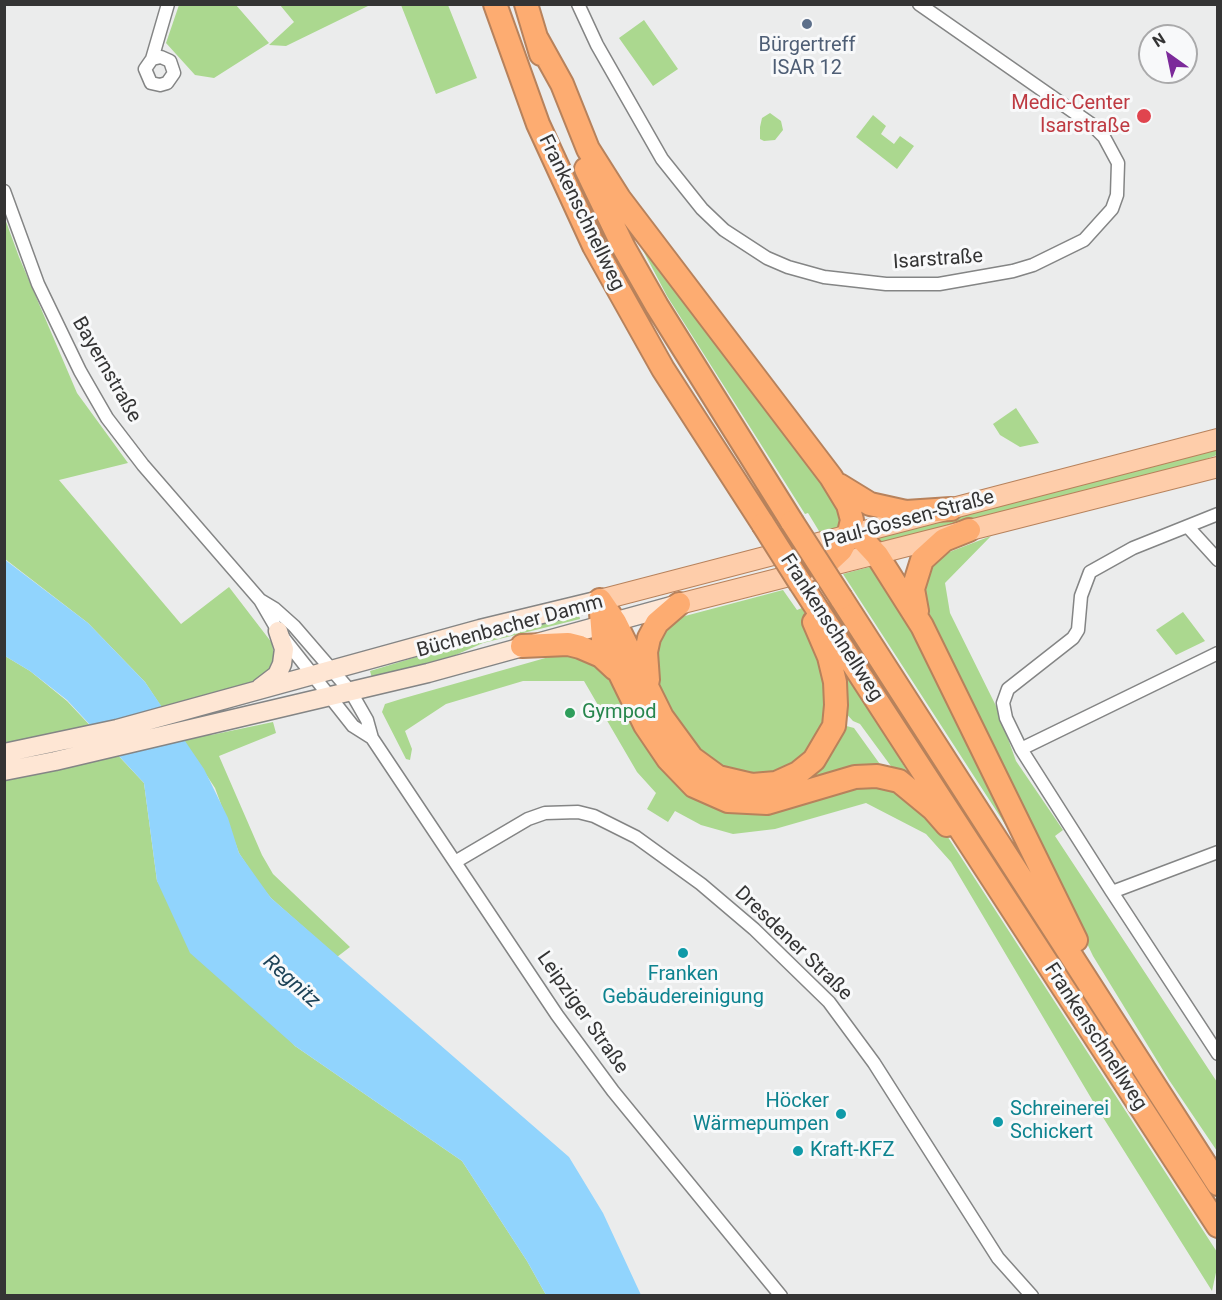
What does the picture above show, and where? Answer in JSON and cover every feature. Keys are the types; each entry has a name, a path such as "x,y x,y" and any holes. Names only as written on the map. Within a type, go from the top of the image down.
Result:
{"highway":[{"name":"Frankenschnellweg","path":"495,4 538,124 594,246 663,369 1218,1226"},
{"name":"Frankenschnellweg","path":"526,4 555,96 624,248 691,364 1218,1184"},
{"path":"537,39 562,84 588,149 619,198 831,477 851,512 850,536 841,550 824,566"},
{"path":"831,477 848,493 870,504 906,512 951,509"},
{"path":"922,626 913,589 918,569 936,545 969,530"},
{"path":"850,536 863,540 877,555 922,626 1082,950 1109,1012"},
{"path":"600,600 608,624 677,740 692,758 709,772 729,781 752,785 776,783 798,773 814,760 834,726 836,705 829,657 801,584"},
{"path":"649,690 646,652 649,639 657,623 679,604"},
{"path":"608,624 603,639 651,735 668,759 694,786 728,801 748,804 787,799 855,777 877,776 898,781 933,808 992,876"},
{"path":"522,646 580,647 601,656 619,674"}],"main road":[{"name":"Paul-Gossen-Straße","path":"600,600 1218,440"},
{"name":"Paul-Gossen-Straße","path":"679,604 1218,467"},
{"name":"Büchenbacher Damm","path":"4,771 52,752 204,705 600,600"},
{"name":"Büchenbacher Damm","path":"4,753 52,752 209,725 351,692 679,604"},
{"path":"251,693 272,680 280,668 284,649 278,631"}],"street":[{"path":"152,59 168,4"},
{"name":"Isarstraße","path":"578,4 607,63 662,159 702,209 724,230 767,258 788,267 824,277 886,284 939,284 991,277 1033,265 1084,240 1112,209 1117,195 1118,163 1104,137 1091,124 919,4"},
{"name":"Bayernstraße","path":"4,191 38,284 80,371 107,418 143,465 260,600 278,631 313,675"},
{"path":"1218,514 1133,548 1101,564 1087,576 1080,596 1078,630 1073,638 1018,679 1005,695 1003,704 1006,718 1021,749 1218,1054"},
{"path":"1188,527 1218,560"},
{"name":"Bayernstraße","path":"260,600 275,609 294,626 334,669"},
{"path":"1021,749 1218,653"},
{"path":"334,669 351,692"},
{"path":"313,675 330,696"},
{"name":"Leipziger Straße","path":"351,692 367,720 372,738 557,1015 613,1091 782,1296"},
{"name":"Leipziger Straße","path":"330,696 353,726 372,738"},
{"name":"Dresdener Straße","path":"455,862 528,819 545,813 578,812 594,816 636,837 701,884 754,929 829,1002 874,1063 998,1258 1032,1296"},
{"path":"1112,892 1218,852"}],"green space":[{"path":"179,5 236,5 269,43 214,78 195,75 166,43"},
{"path":"280,5 368,6 286,46 269,45 294,22"},
{"path":"401,5 448,5 477,78 436,94"},
{"path":"644,20 678,69 653,86 619,38"},
{"path":"770,113 781,121 783,130 775,140 764,141 760,139 760,127 762,118"},
{"path":"873,115 886,126 881,134 894,144 900,136 914,146 897,169 856,137"},
{"path":"4,216 77,393 128,463 59,480 181,624 229,587 272,643 274,656 267,675 252,683 201,696 211,735 273,722 276,733 219,756 262,855 273,874 350,947 337,957 271,898 258,882 239,853 215,788 145,682 88,623 5,559"},
{"path":"637,239 838,501 844,526 822,536 808,513 805,514 667,296"},
{"path":"1016,408 1039,443 1020,447 1000,435 993,424"},
{"path":"1217,450 1217,455 1198,462 882,542 877,537"},
{"path":"991,536 945,583 950,613 997,708 1016,761 1063,830 1055,836 1217,1082 1217,1151 1169,1080 1093,956 924,603 925,573 939,556"},
{"path":"877,565 895,593 1014,838 843,574"},
{"path":"783,590 797,610 802,608 829,678 820,741 782,774 724,774 684,737 655,679 651,650 670,620"},
{"path":"1183,612 1205,641 1176,655 1156,630"},
{"path":"579,614 580,619 483,643 451,657 372,678 370,671 486,636"},
{"path":"569,653 605,668 669,771 862,783 900,790 942,828 1217,1252 1217,1268 1212,1291 1094,1103 951,862 926,834 866,803 775,829 733,834 701,825 675,811 668,822 647,809 656,793 637,772 584,681 523,681 446,704 405,731 412,749 410,760 406,759 382,712 385,704"},
{"path":"5,656 30,671 67,701 144,783 157,881 295,1046 462,1161 527,1261 546,1295 5,1296"},
{"path":"840,666 911,778 896,773 860,724 853,721 842,709"},
{"path":"839,724 854,728 882,767 761,792"}],"water":[{"name":"Regnitz","path":"4,559 88,623 145,682 204,769 228,818 239,853 271,898 569,1157 603,1213 641,1295 546,1295 527,1261 462,1161 295,1046 190,953 157,881 144,783 67,700 30,671 5,656"}],"place":[{"name":"Bürgertreff ISAR 12","path":"807,24"},
{"name":"Medic-Center Isarstraße","path":"1144,116"},
{"name":"Gympod","path":"570,713"},
{"name":"Franken Gebäudereinigung","path":"683,953"},
{"name":"Höcker Wärmepumpen","path":"841,1114"},
{"name":"Schreinerei Schickert","path":"998,1122"},
{"name":"Kraft-KFZ","path":"798,1151"}]}
